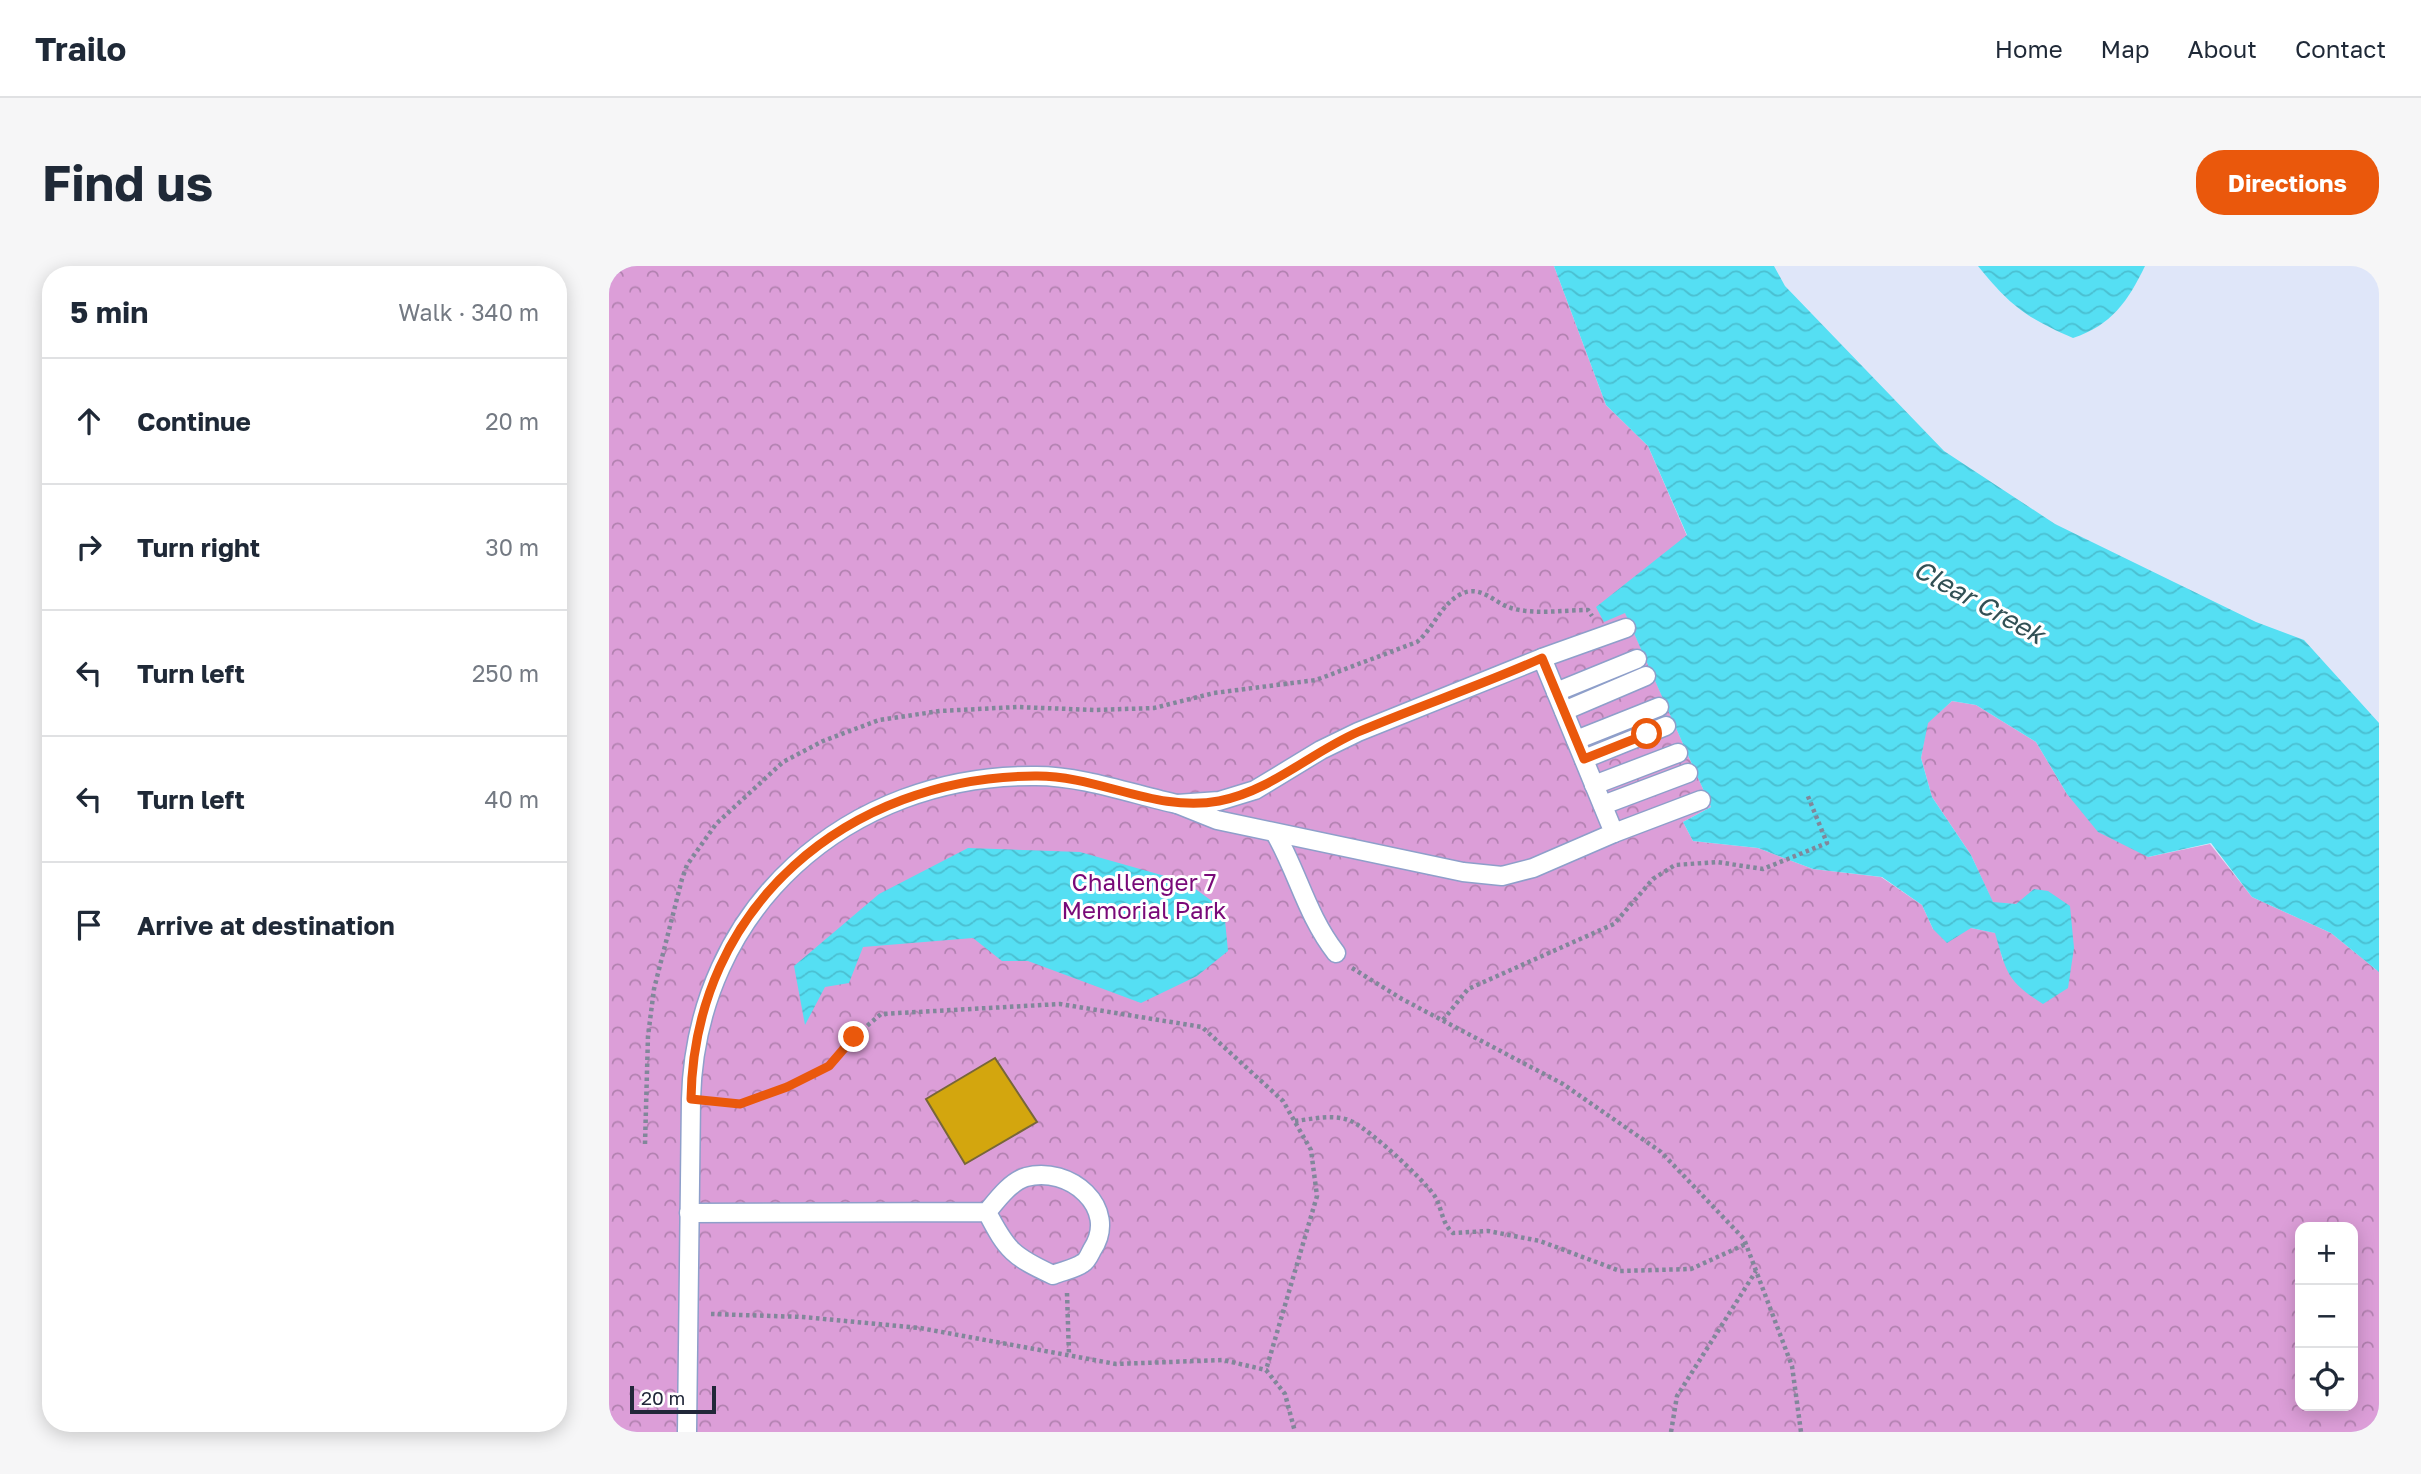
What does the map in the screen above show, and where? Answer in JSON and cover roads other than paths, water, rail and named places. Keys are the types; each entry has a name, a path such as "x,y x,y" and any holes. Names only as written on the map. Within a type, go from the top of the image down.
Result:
{"lane":[{"path":"1177,804 1219,801 1255,790 1321,750 1358,732 1542,658 1626,628"},
{"path":"1542,658 1615,833"},
{"path":"1556,692 1637,659"},
{"path":"1564,711 1646,676"},
{"path":"1576,740 1659,707"},
{"path":"1584,759 1666,726"},
{"path":"1594,785 1678,752"},
{"path":"1603,805 1688,773"},
{"path":"687,1432 691,1099 697,1045 707,1006 739,931 762,897 788,870 841,829 908,795 951,784 1037,775 1177,804 1217,820 1275,834 1463,872 1502,876 1533,868 1701,800"},
{"path":"1275,834 1292,863 1307,908 1336,953"},
{"path":"689,1213 986,1212 1007,1189 1025,1177 1053,1174 1080,1185 1098,1206 1100,1238 1084,1263 1053,1275 1018,1259 1000,1238 986,1212"}],"water":[{"name":"Clear Creek","path":"1554,266 1774,266 1785,286 1944,451 2055,524 2256,622 2304,640 2379,723 2379,972 2331,933 2252,897 2211,843 2148,857 2098,832 2067,794 2036,742 1976,705 1952,701 1928,723 1921,758 1932,797 1971,855 1993,902 2016,904 2034,889 2048,891 2070,906 2074,948 2068,988 2043,1004 2022,989 2010,975 1995,933 1971,928 1947,943 1933,929 1922,905 1882,877 1813,869 1758,848 1693,841 1683,822 1711,807 1625,613 1604,622 1596,607 1687,535 1648,446 1606,405"},
{"path":"1978,266 2145,266 2125,301 2108,319 2087,333 2073,338 2043,324 2020,309"},
{"path":"968,848 1080,852 1186,882 1224,910 1228,951 1197,976 1141,1003 1028,961 1002,961 973,938 863,947 849,983 825,987 805,1025 794,966 879,894"}],"park label":[{"name":"Challenger 7 Memorial Park","path":"1144,897"}]}
